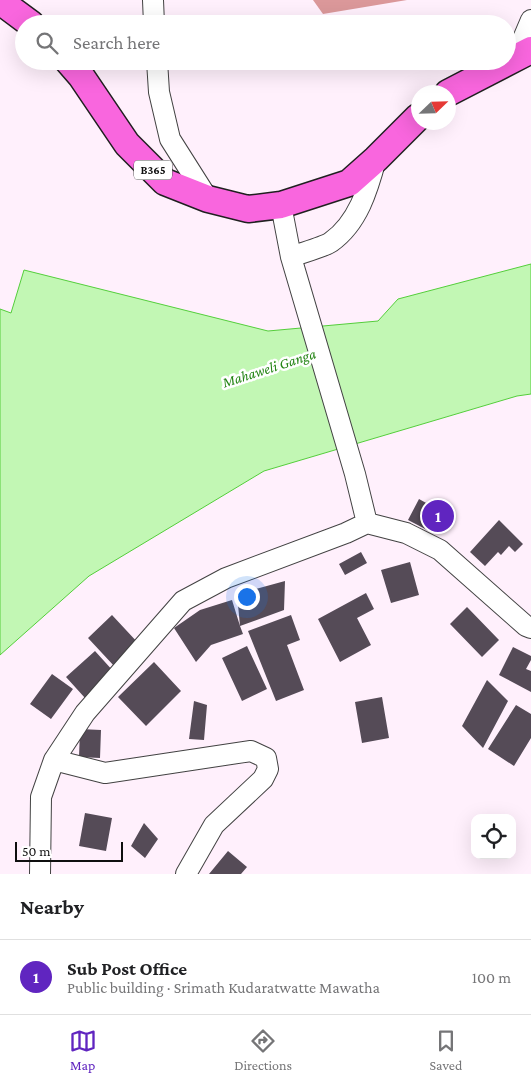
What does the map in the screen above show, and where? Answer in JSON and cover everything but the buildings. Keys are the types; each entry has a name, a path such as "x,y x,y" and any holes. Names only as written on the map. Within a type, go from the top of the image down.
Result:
{"main road":[{"path":"0,1 19,15"},
{"name":"B365","path":"76,70 127,144 165,182 208,199 248,209 281,205 349,184 411,124"},
{"path":"456,89 493,70"}],"street":[{"path":"153,0 154,15"},
{"path":"523,55 531,20"},
{"path":"158,70 159,92 170,139 208,199"},
{"path":"293,264 330,243 350,223 366,194 376,159"},
{"path":"281,205 293,264 355,474 367,523"},
{"path":"40,874 41,797 54,760 85,713 183,601 226,578 346,533 367,523 406,533 440,550 526,626 531,628"},
{"path":"54,760 106,773 251,751 266,758 268,769 263,780 214,825 186,874"}],"shaded area":[{"path":"313,0 407,0 323,14"}],"water":[{"name":"Mahaweli Ganga","path":"531,264 531,394 517,396 264,471 89,576 0,655 0,309 11,313 24,270 268,331 378,321 398,299"}],"place":[{"name":"Sub Post Office","path":"438,516"}]}
